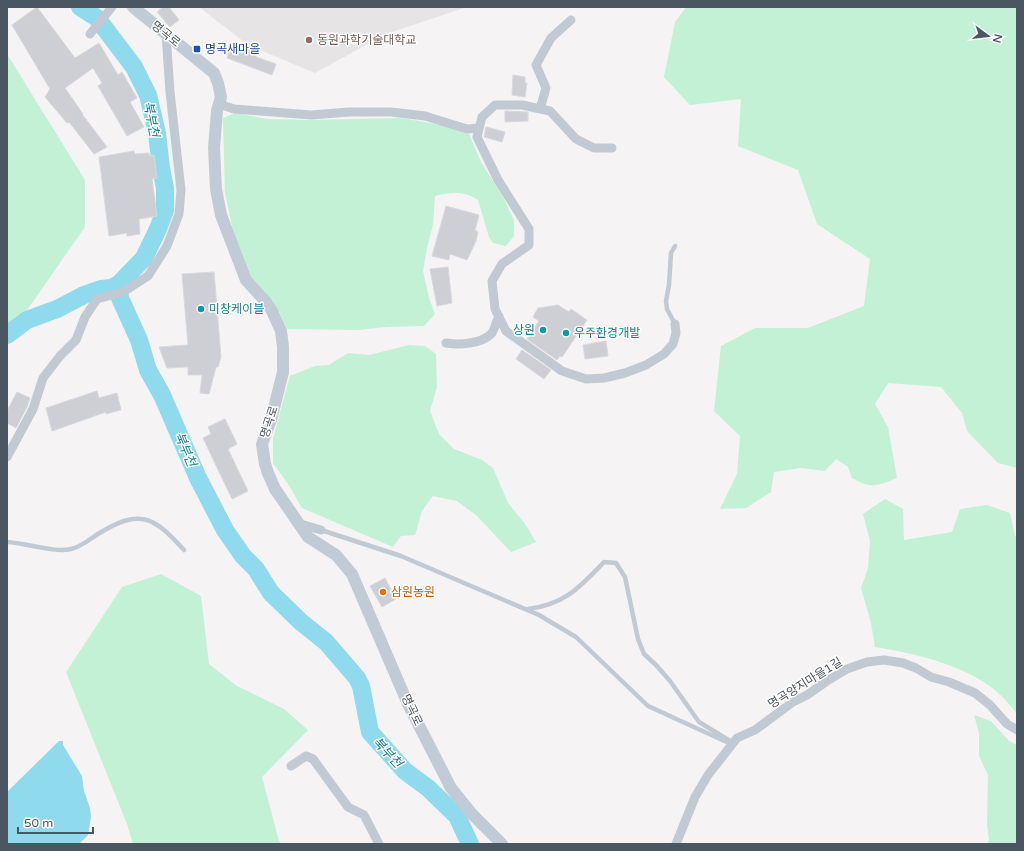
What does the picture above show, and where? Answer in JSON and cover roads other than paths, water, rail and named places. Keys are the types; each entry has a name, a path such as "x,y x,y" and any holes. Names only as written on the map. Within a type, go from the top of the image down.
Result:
{"main road":[{"name":"명곡로","path":"133,7 214,73 218,83 221,97 214,131 214,148 216,189 221,215 246,280 266,302 281,331 283,347 283,372 271,420 262,444 265,464 275,489 308,538 336,555 352,574 408,704 451,788 472,814 502,844"}],"street":[{"path":"90,34 112,7"},
{"path":"540,109 546,88 536,65 551,38 571,20"},
{"path":"7,458 33,409 43,378 60,356 76,340 85,317 97,299 123,292 148,276 167,246 179,214 181,190 170,92 166,34"},
{"path":"219,104 234,109 311,115 349,112 391,112 425,116 467,129 479,128"},
{"path":"612,148 594,148 576,139 550,111 522,105 495,105 482,117 477,137 501,185 529,229 529,245 516,256 502,264 492,281 495,310 506,331 531,350 562,371 586,379 604,378 625,373 646,365 664,354 673,344 676,333 675,324"},
{"path":"446,343 456,344 477,341 491,334 498,316"},
{"path":"297,523 321,530"},
{"name":"명곡양지마을1길","path":"676,844 695,797 708,775 737,738 755,730 793,702 807,695 847,669 866,662 884,660 910,666 975,693 990,704 1007,724 1017,730"},
{"path":"291,766 306,756 313,759 348,808 364,815 379,844"}],"lane":[{"path":"675,246 670,253 669,285 666,301 667,309 675,324"},
{"path":"7,542 62,550 71,549 78,547 105,530 125,521 132,518 142,518 161,527 184,550"},
{"path":"321,530 401,556 539,615 576,637 648,706 732,743"},
{"path":"526,610 544,607 562,600 583,584 604,562 616,563 625,576 638,639 644,654 670,681 699,722 732,743"}],"water":[{"path":"59,741 63,741 63,745 82,776 84,791 90,808 91,817 88,835 79,844 7,844 7,792"}],"waterway":[{"name":"북부천","path":"7,335 27,320 57,309 84,295 101,289 111,288 119,284 144,258 158,229 165,210 165,188 157,133 148,95 134,67 97,18 80,7"},
{"name":"북부천","path":"119,284 120,298 139,340 148,370 162,395 198,478 225,530 243,556 256,569 271,593 301,622 326,642 357,678 361,686 370,732 405,771 428,788 457,816 470,844"}],"place":[{"name":"동원과학기술대학교","path":"309,40"},
{"name":"명곡새마을","path":"197,49"},
{"name":"미창케이블","path":"201,309"},
{"name":"상원","path":"543,330"},
{"name":"우주환경개발","path":"566,333"},
{"name":"삼원농원","path":"383,592"}]}
